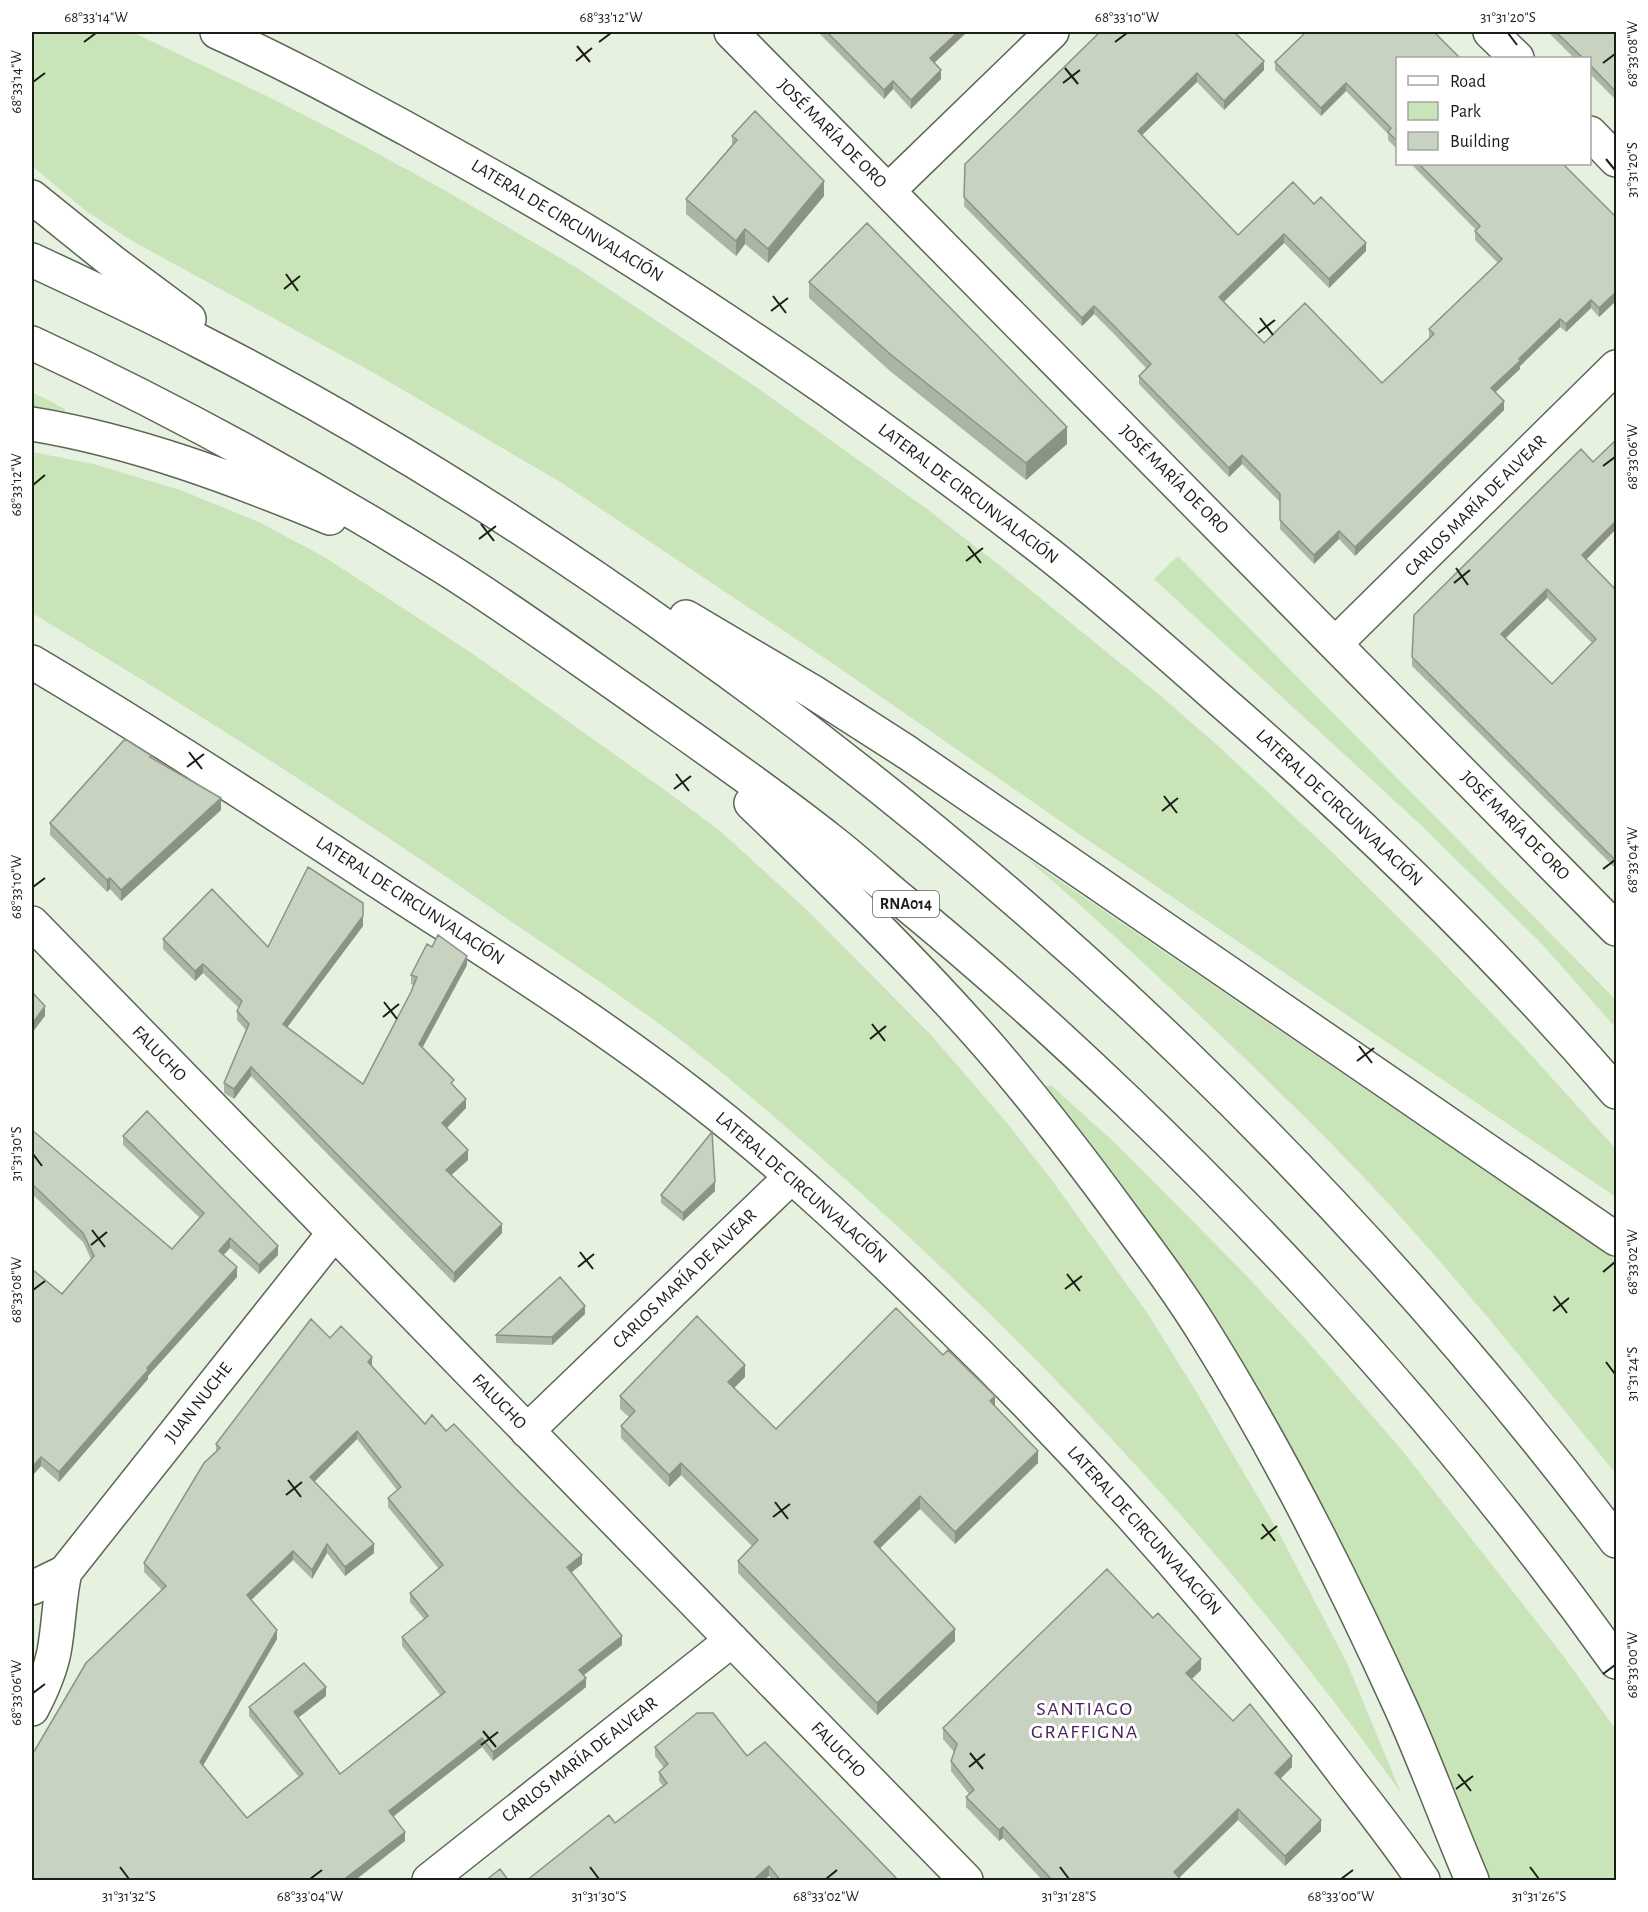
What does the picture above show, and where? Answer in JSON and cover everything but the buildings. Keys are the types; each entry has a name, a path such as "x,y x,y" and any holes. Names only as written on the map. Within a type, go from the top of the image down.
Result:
{"main road":[{"name":"LATERAL DE CIRCUNVALACIÓN","path":"217,32 337,90 485,171 583,229 673,284 960,486 1134,625 1361,825 1509,974 1617,1092"},
{"name":"JOSÉ MARÍA DE ORO","path":"731,32 1617,929"},
{"path":"888,191 1052,32"},
{"path":"1490,32 1516,57"},
{"path":"1591,134 1617,160"},
{"path":"32,197 124,270 273,380"},
{"path":"32,260 198,340 273,380 376,439 482,504 578,565 796,720 952,844 1122,993 1270,1138 1425,1306 1551,1456 1617,1541"},
{"name":"RNA014","path":"32,343 242,448 448,570 545,634 830,840 1073,1049 1220,1191 1346,1326 1435,1429 1546,1568 1617,1662"},
{"name":"CARLOS MARÍA DE ALVEAR","path":"1335,644 1617,368"},
{"path":"32,424 64,429 136,447 197,466 354,528 448,570"},
{"path":"482,504 600,567 813,692 908,753 1617,1239"},
{"name":"LATERAL DE CIRCUNVALACIÓN","path":"32,662 233,786 628,1046 691,1094 791,1177 907,1283 1007,1380 1091,1469 1179,1568 1266,1673 1320,1741 1423,1881"},
{"path":"641,703 752,804 916,966 1039,1105 1155,1261 1206,1335 1244,1399 1334,1565 1403,1713 1472,1881"},
{"name":"FALUCHO","path":"32,923 966,1881"},
{"name":"CARLOS MARÍA DE ALVEAR","path":"527,1431 791,1177"},
{"name":"JUAN NUCHE","path":"32,1588 65,1572 334,1233"},
{"name":"JUAN NUCHE","path":"32,1709 43,1689 54,1652 60,1593 65,1572"},
{"name":"CARLOS MARÍA DE ALVEAR","path":"429,1881 732,1640"}],"green space":[{"path":"32,32 132,32 271,98 364,146 577,268 759,389 927,509 1156,692 1216,744 1330,850 1430,949 1521,1044 1616,1149 1616,1197 1079,834 838,667 562,483 374,373 134,242 86,211 32,166"},
{"path":"32,392 65,409 65,412 32,406"},
{"path":"32,452 93,464 180,490 259,522 326,558 473,654 673,796 720,831 808,911 931,1035 1007,1123 1051,1179 1148,1314 1279,1533 1347,1663 1401,1793 1280,1632 1149,1479 1010,1334 937,1263 774,1116 661,1025 392,840 273,762 32,613"},
{"path":"1178,556 1616,1000 1616,1028 1542,944 1423,827 1154,579"},
{"path":"1025,857 1616,1260 1616,1474 1447,1270 1352,1165 1184,1001"},
{"path":"1046,1086 1052,1086 1115,1143 1241,1270 1308,1342 1401,1449 1565,1658 1616,1730 1616,1880 1486,1880 1415,1709 1044,1089"}],"district":[{"name":"SANTIAGO GRAFFIGNA","path":"1085,1720"}]}
